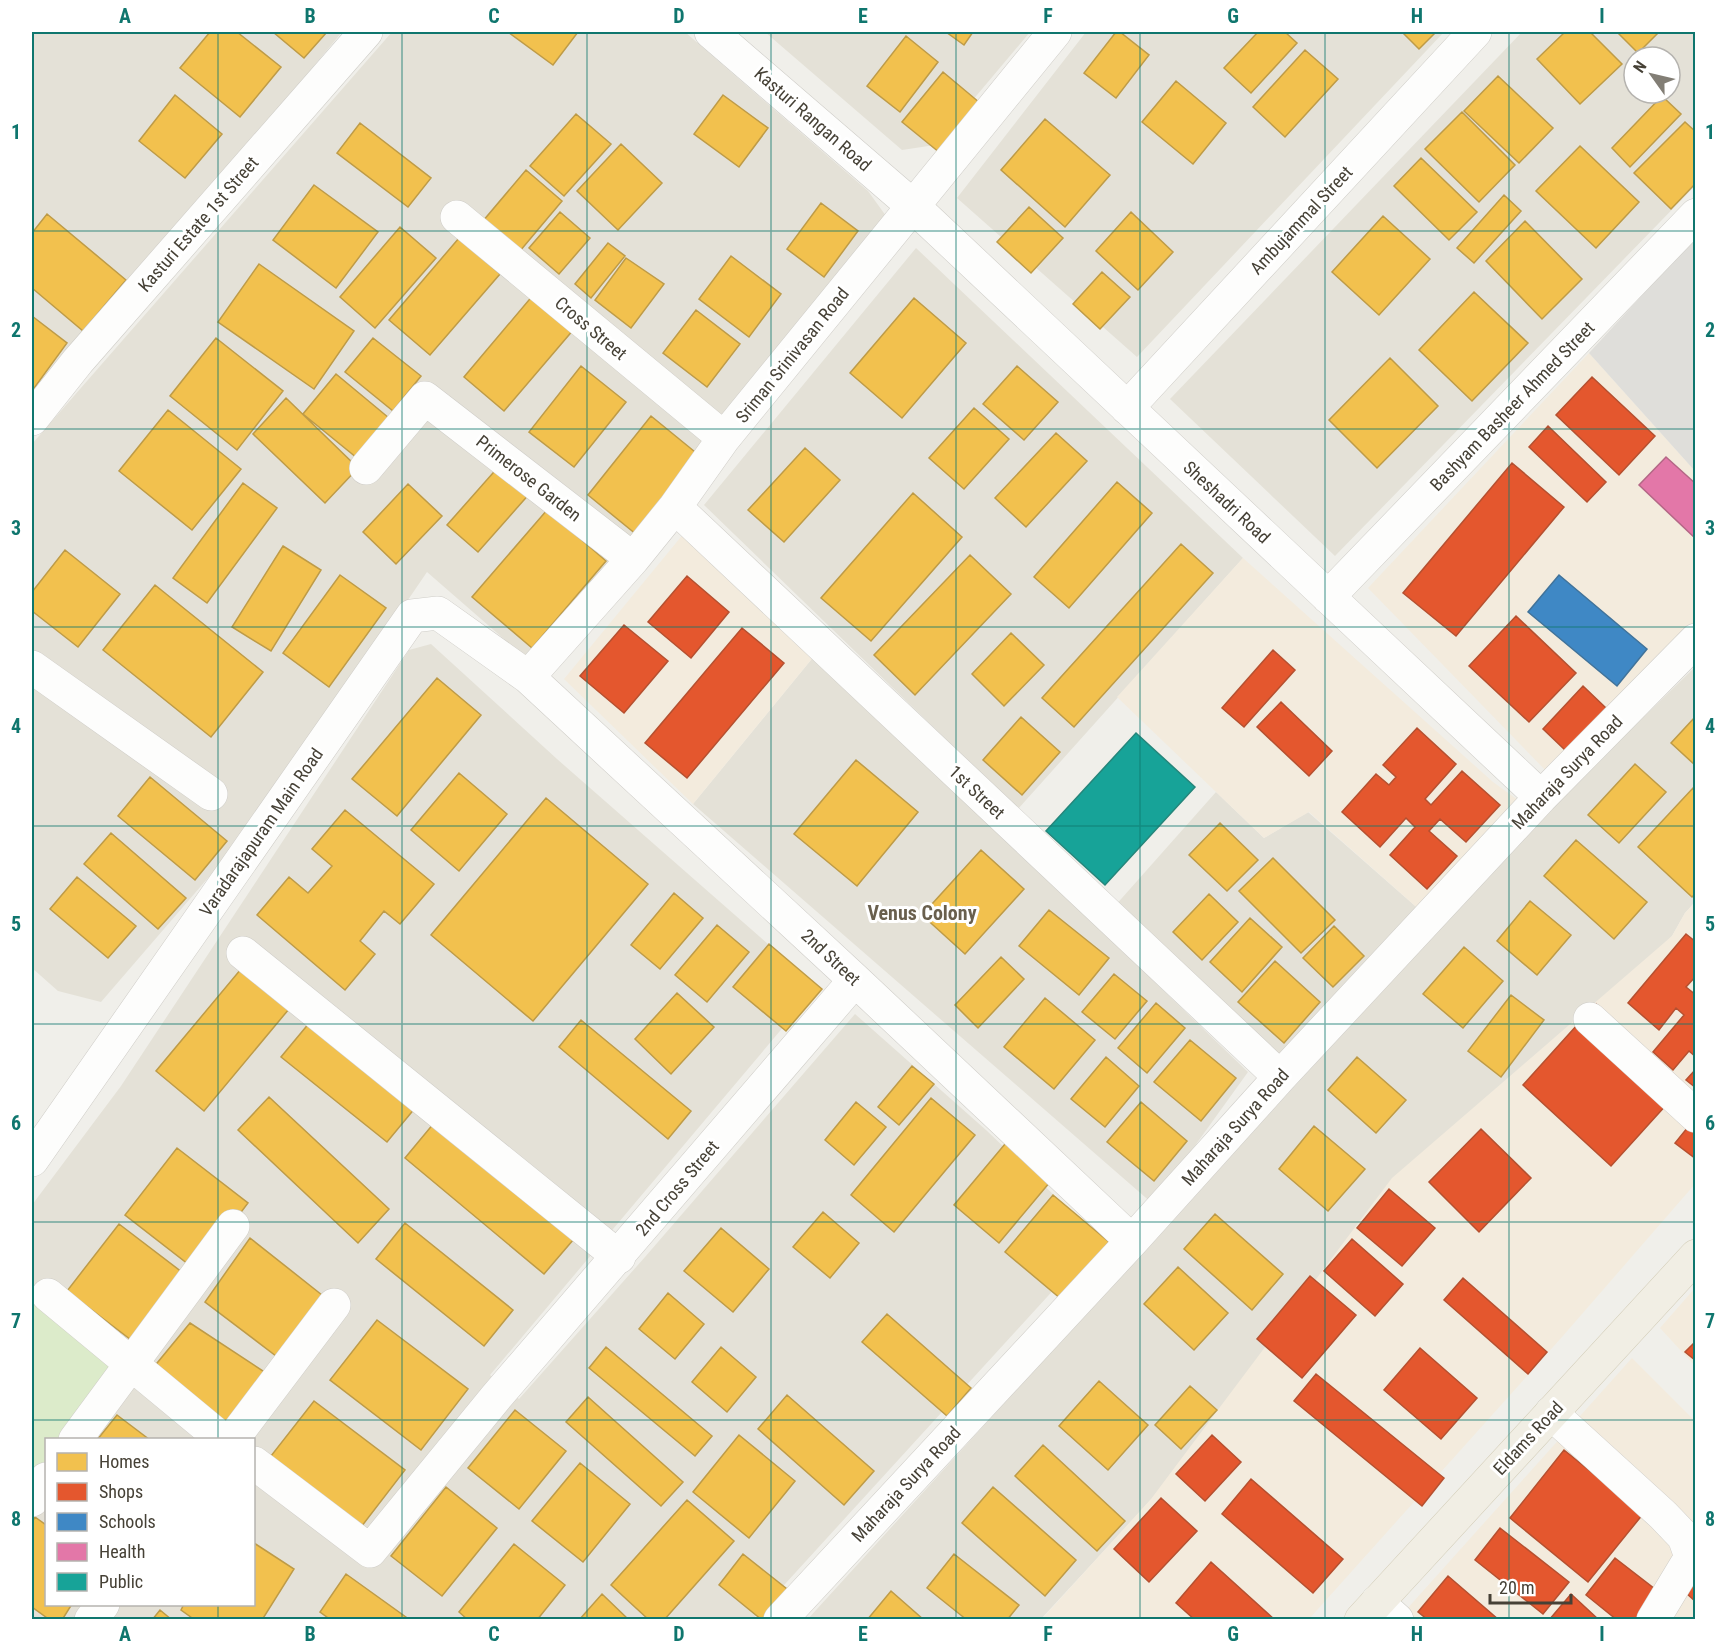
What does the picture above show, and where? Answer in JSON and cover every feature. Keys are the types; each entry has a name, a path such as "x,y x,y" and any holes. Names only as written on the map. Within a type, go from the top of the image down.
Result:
{"main road":[{"name":"Eldams Road","path":"1378,1614 1551,1413 1695,1256"}],"street":[{"name":"Kasturi Estate 1st Street","path":"32,419 78,361 366,32"},
{"name":"Kasturi Rangan Road","path":"711,32 914,207"},
{"name":"Sriman Srinivasan Road","path":"528,677 633,559 675,507 724,438 1055,32"},
{"name":"Ambujammal Street","path":"1127,408 1475,32"},
{"name":"Sheshadri Road","path":"914,207 1541,798"},
{"name":"Bashyam Basheer Ahmed Street","path":"1328,597 1695,215"},
{"name":"Cross Street","path":"457,217 724,438"},
{"name":"Primerose Garden","path":"366,468 425,398 633,559"},
{"name":"1st Street","path":"675,507 1280,1077"},
{"name":"Varadarajapuram Main Road","path":"32,1160 412,616 438,613 528,677"},
{"name":"Maharaja Surya Road","path":"780,1620 1280,1077 1541,798 1695,640"},
{"path":"32,668 211,794"},
{"name":"2nd Street","path":"528,677 1132,1240"},
{"path":"243,953 619,1257"},
{"name":"2nd Cross Street","path":"255,1464 370,1551 497,1396 619,1257 855,980"},
{"path":"1590,1019 1695,1116"},
{"path":"76,1438 233,1226"},
{"path":"48,1295 221,1438"},
{"path":"234,1438 334,1305"},
{"path":"1551,1413 1663,1515 1684,1538 1690,1557 1653,1620"},
{"path":"32,1500 45,1480"},
{"path":"91,1620 102,1606"}],"shaded area":[{"path":"32,32 342,32 32,406"},
{"path":"392,32 685,32 868,191 899,234 534,665 427,572 258,820 101,1002 58,991 32,968 32,444"},
{"path":"765,32 1030,32 935,145 902,150"},
{"path":"1086,32 1444,32 1137,357 957,198"},
{"path":"1522,32 1695,32 1695,186 1335,556 1170,399"},
{"path":"1695,238 1695,471 1589,353"},
{"path":"916,248 1243,558 1018,809 704,505"},
{"path":"1589,353 1695,471 1695,625 1550,775 1368,588"},
{"path":"685,532 815,655 693,804 564,679"},
{"path":"1243,558 1493,782 1522,803 1422,912 1309,812 1264,838 1117,697"},
{"path":"431,644 557,759 817,987 490,1375 519,1399 855,1014 986,1130 1100,1239 753,1619 32,1620 32,1205 121,1086 409,650"},
{"path":"815,655 1248,1072 1153,1204 693,804"},
{"path":"1695,667 1695,902 1685,913 1672,936 1041,1619 807,1620 1160,1232 1564,795"},
{"path":"1216,792 1264,838 1308,812 1422,912 1280,1061 1114,907"},
{"path":"1695,902 1695,1184 1562,1337 1309,1619 1041,1620 1151,1499 1392,1178 1672,936 1685,913"},
{"path":"1695,1288 1695,1366 1660,1328"},
{"path":"1632,1358 1695,1421 1695,1619 1397,1620"}],"green space":[{"path":"32,1288 131,1368 75,1438 45,1438 45,1476 32,1493"}],"building: Homes":[{"path":"210,32 237,32 281,67 240,117 180,68"},
{"path":"273,32 327,32 304,58"},
{"path":"508,32 578,32 553,65"},
{"path":"946,32 973,32 964,45"},
{"path":"1116,32 1120,32 1149,55 1116,98 1084,73"},
{"path":"1258,32 1285,32 1297,43 1251,93 1224,68"},
{"path":"1402,32 1436,32 1419,49"},
{"path":"1565,32 1590,32 1622,64 1580,104 1537,59"},
{"path":"1617,32 1659,32 1646,45 1630,45"},
{"path":"906,36 938,62 900,112 867,86"},
{"path":"1305,50 1338,79 1285,137 1253,107"},
{"path":"943,72 986,108 945,157 902,122"},
{"path":"1498,76 1553,128 1519,163 1464,111"},
{"path":"1176,81 1226,123 1193,164 1142,122"},
{"path":"175,95 222,134 185,178 139,141"},
{"path":"723,95 768,128 739,167 694,134"},
{"path":"1653,105 1672,105 1681,114 1630,167 1612,148"},
{"path":"1462,112 1515,165 1479,202 1425,149"},
{"path":"576,114 611,144 564,196 530,166"},
{"path":"1045,119 1110,175 1065,227 1001,170"},
{"path":"1685,122 1696,132 1696,183 1671,209 1634,173"},
{"path":"360,123 431,178 408,207 337,153"},
{"path":"621,144 662,183 618,230 577,191"},
{"path":"1580,146 1639,202 1596,248 1536,191"},
{"path":"1421,158 1477,212 1449,240 1394,186"},
{"path":"526,170 562,201 520,251 483,221"},
{"path":"314,185 378,232 336,288 273,240"},
{"path":"1504,195 1521,211 1474,263 1457,248"},
{"path":"821,203 858,231 824,277 787,249"},
{"path":"1029,207 1063,238 1031,273 997,242"},
{"path":"560,212 590,238 559,274 529,248"},
{"path":"1131,212 1173,252 1138,290 1096,251"},
{"path":"47,214 126,280 83,331 32,288 32,233"},
{"path":"1383,216 1430,259 1379,315 1332,272"},
{"path":"1525,221 1582,279 1542,319 1486,261"},
{"path":"400,227 436,258 375,328 340,297"},
{"path":"459,238 500,274 430,355 389,320"},
{"path":"608,243 625,256 591,298 575,284"},
{"path":"731,256 781,294 749,337 699,299"},
{"path":"626,258 664,284 631,328 595,300"},
{"path":"259,264 354,331 314,389 218,322"},
{"path":"1102,272 1130,297 1100,329 1073,304"},
{"path":"1474,292 1528,343 1472,401 1419,350"},
{"path":"534,294 574,329 504,411 464,377"},
{"path":"914,298 966,343 902,418 850,373"},
{"path":"696,310 740,344 707,387 663,353"},
{"path":"32,316 67,343 32,391"},
{"path":"216,338 283,391 237,450 170,396"},
{"path":"373,338 421,376 393,411 345,372"},
{"path":"1390,358 1438,406 1377,468 1329,420"},
{"path":"581,366 626,402 574,467 529,432"},
{"path":"1017,366 1058,402 1024,440 983,404"},
{"path":"336,374 389,418 357,458 303,414"},
{"path":"286,398 358,468 325,503 253,434"},
{"path":"974,408 1009,439 964,489 929,458"},
{"path":"168,410 241,469 192,530 119,471"},
{"path":"651,416 700,456 637,535 588,495"},
{"path":"1056,433 1087,461 1026,527 995,498"},
{"path":"805,448 840,480 784,542 748,510"},
{"path":"500,465 531,492 478,552 447,525"},
{"path":"1117,482 1152,513 1069,608 1034,577"},
{"path":"243,483 277,508 207,603 173,578"},
{"path":"408,484 442,516 396,564 363,532"},
{"path":"913,493 962,537 871,641 821,598"},
{"path":"547,510 606,561 532,648 472,597"},
{"path":"1181,544 1213,573 1074,727 1042,698"},
{"path":"283,546 321,570 271,651 232,627"},
{"path":"65,550 120,594 78,647 32,611 32,592"},
{"path":"970,555 1011,594 915,695 874,655"},
{"path":"340,575 386,608 329,687 283,653"},
{"path":"155,585 263,672 211,737 103,650"},
{"path":"1011,633 1044,665 1004,706 972,674"},
{"path":"437,678 481,715 397,816 352,779"},
{"path":"1696,716 1696,766 1671,743"},
{"path":"1021,717 1060,752 1022,795 983,760"},
{"path":"856,760 918,812 857,886 794,834"},
{"path":"1635,764 1666,792 1619,843 1588,815"},
{"path":"459,773 507,814 459,871 411,830"},
{"path":"150,777 227,841 195,880 118,816"},
{"path":"1693,788 1696,791 1696,893 1692,897 1638,847"},
{"path":"546,798 648,884 533,1021 431,935"},
{"path":"345,810 434,884 400,924 384,911 360,941 375,954 345,990 257,915 289,877 308,893 332,866 312,849"},
{"path":"1220,823 1258,860 1227,891 1189,855"},
{"path":"111,833 186,898 158,929 84,864"},
{"path":"1576,840 1647,902 1614,939 1544,876"},
{"path":"981,850 1024,889 965,954 922,915"},
{"path":"1273,858 1335,920 1301,953 1239,891"},
{"path":"77,877 136,926 108,958 50,909"},
{"path":"674,893 703,918 660,969 631,945"},
{"path":"1209,894 1238,922 1202,960 1173,932"},
{"path":"1530,901 1571,935 1537,975 1497,941"},
{"path":"1049,910 1109,958 1079,995 1019,946"},
{"path":"1250,918 1282,947 1242,992 1210,962"},
{"path":"717,925 749,952 707,1002 675,975"},
{"path":"1334,926 1364,956 1333,987 1303,958"},
{"path":"769,944 822,989 786,1031 733,987"},
{"path":"1464,947 1503,981 1463,1028 1423,994"},
{"path":"1001,957 1024,979 978,1028 955,1005"},
{"path":"1275,961 1320,1002 1284,1043 1238,1002"},
{"path":"246,963 294,1003 204,1111 156,1071"},
{"path":"1114,974 1147,1001 1115,1039 1082,1012"},
{"path":"677,993 714,1027 671,1074 635,1039"},
{"path":"1511,995 1544,1020 1501,1077 1468,1051"},
{"path":"1045,998 1095,1040 1054,1089 1004,1047"},
{"path":"1156,1003 1185,1028 1147,1073 1118,1048"},
{"path":"315,1016 420,1102 387,1142 281,1057"},
{"path":"581,1020 691,1111 668,1139 559,1047"},
{"path":"1190,1040 1236,1078 1201,1121 1154,1082"},
{"path":"1106,1057 1139,1086 1105,1127 1071,1099"},
{"path":"1357,1057 1406,1100 1376,1133 1328,1090"},
{"path":"912,1066 934,1084 899,1125 878,1107"},
{"path":"269,1097 389,1209 358,1243 238,1130"},
{"path":"931,1098 975,1135 894,1232 851,1195"},
{"path":"856,1102 886,1127 854,1165 825,1140"},
{"path":"1141,1102 1187,1141 1154,1181 1107,1142"},
{"path":"439,1117 579,1233 544,1274 405,1158"},
{"path":"1314,1126 1365,1169 1328,1211 1279,1169"},
{"path":"1010,1138 1055,1176 999,1243 954,1205"},
{"path":"177,1148 248,1203 197,1271 125,1215"},
{"path":"1053,1195 1109,1242 1061,1299 1005,1252"},
{"path":"823,1212 859,1243 830,1278 793,1247"},
{"path":"1215,1214 1283,1274 1252,1310 1184,1249"},
{"path":"405,1223 513,1310 484,1346 376,1259"},
{"path":"119,1224 191,1279 139,1346 67,1291"},
{"path":"721,1228 769,1269 733,1312 684,1271"},
{"path":"250,1238 327,1299 276,1356 205,1302"},
{"path":"1178,1267 1228,1313 1194,1350 1144,1304"},
{"path":"668,1293 704,1324 675,1359 639,1329"},
{"path":"887,1314 971,1388 947,1416 862,1342"},
{"path":"377,1320 468,1389 421,1450 330,1380"},
{"path":"190,1323 266,1373 226,1426 153,1368"},
{"path":"606,1347 712,1436 695,1456 589,1368"},
{"path":"721,1347 756,1377 727,1412 692,1382"},
{"path":"1099,1381 1148,1425 1108,1470 1059,1426"},
{"path":"1190,1386 1217,1410 1181,1449 1155,1425"},
{"path":"787,1395 874,1471 844,1505 758,1429"},
{"path":"588,1397 683,1482 661,1506 566,1422"},
{"path":"314,1401 405,1470 358,1531 267,1461"},
{"path":"515,1410 566,1451 519,1509 468,1468"},
{"path":"117,1415 147,1438 99,1438"},
{"path":"739,1435 795,1481 749,1538 693,1492"},
{"path":"1043,1445 1125,1521 1097,1551 1015,1476"},
{"path":"580,1463 630,1504 583,1562 532,1521"},
{"path":"446,1487 497,1528 442,1596 391,1556"},
{"path":"993,1487 1076,1560 1045,1596 962,1523"},
{"path":"687,1500 734,1541 664,1620 649,1620 611,1585"},
{"path":"35,1517 45,1524 45,1606 71,1606 62,1620 50,1620 32,1607 32,1522"},
{"path":"255,1544 294,1569 262,1620 195,1620 181,1610 183,1606 255,1606"},
{"path":"514,1544 565,1585 537,1620 468,1620 459,1612"},
{"path":"743,1554 792,1593 772,1620 762,1620 719,1585"},
{"path":"954,1554 1019,1605 1007,1620 967,1620 927,1588"},
{"path":"346,1574 410,1620 331,1620 320,1612"},
{"path":"891,1591 924,1620 867,1620"},
{"path":"602,1594 629,1620 579,1620"},
{"path":"160,1610 172,1620 152,1620"}],"building: Shops":[{"path":"1592,377 1655,436 1619,475 1556,415"},
{"path":"1548,426 1606,482 1587,502 1529,447"},
{"path":"1512,463 1564,507 1456,636 1403,593"},
{"path":"687,576 729,612 691,658 648,622"},
{"path":"1516,616 1576,673 1529,722 1469,666"},
{"path":"624,625 668,661 624,713 580,676"},
{"path":"742,628 784,663 687,778 645,743"},
{"path":"1273,650 1295,670 1244,727 1222,708"},
{"path":"1583,686 1606,708 1566,751 1543,729"},
{"path":"1281,702 1332,751 1309,776 1257,727"},
{"path":"1417,728 1456,764 1425,799 1431,805 1462,771 1500,805 1466,842 1440,819 1429,831 1457,856 1427,889 1390,855 1415,827 1406,818 1380,847 1342,812 1376,774 1389,785 1396,777 1383,765"},
{"path":"1686,934 1696,942 1696,976 1686,987 1696,995 1696,1057 1689,1051 1673,1070 1653,1052 1684,1015 1676,1008 1659,1030 1628,1003"},
{"path":"1596,1004 1668,1103 1611,1166 1523,1085"},
{"path":"1696,1069 1696,1088 1686,1080"},
{"path":"1696,1117 1696,1159 1675,1143"},
{"path":"1481,1129 1531,1178 1479,1232 1429,1182"},
{"path":"1389,1189 1435,1228 1402,1266 1357,1228"},
{"path":"1352,1239 1403,1284 1375,1316 1324,1271"},
{"path":"1310,1276 1356,1315 1302,1378 1257,1339"},
{"path":"1463,1278 1547,1352 1528,1374 1444,1300"},
{"path":"1696,1341 1696,1361 1685,1352"},
{"path":"1420,1348 1477,1398 1441,1439 1384,1390"},
{"path":"1316,1374 1444,1478 1422,1506 1294,1401"},
{"path":"1212,1435 1241,1462 1205,1501 1176,1474"},
{"path":"1564,1450 1643,1514 1588,1582 1510,1518"},
{"path":"1251,1479 1343,1559 1313,1593 1222,1514"},
{"path":"1161,1498 1197,1531 1149,1582 1114,1549"},
{"path":"1500,1528 1569,1582 1543,1614 1475,1560"},
{"path":"1615,1558 1660,1593 1639,1620 1617,1620 1586,1595"},
{"path":"1211,1562 1275,1620 1195,1620 1176,1603"},
{"path":"1448,1576 1499,1620 1428,1620 1418,1612"},
{"path":"1696,1580 1696,1602 1685,1592"},
{"path":"1571,1594 1599,1620 1549,1620"}],"building: Schools":[{"path":"1559,575 1647,649 1617,686 1528,612"}],"building: Health":[{"path":"1666,457 1696,484 1696,539 1639,485"}],"building: Public":[{"path":"1136,733 1195,787 1105,885 1046,831"}],"district":[{"name":"Venus Colony","path":"922,913"}]}
